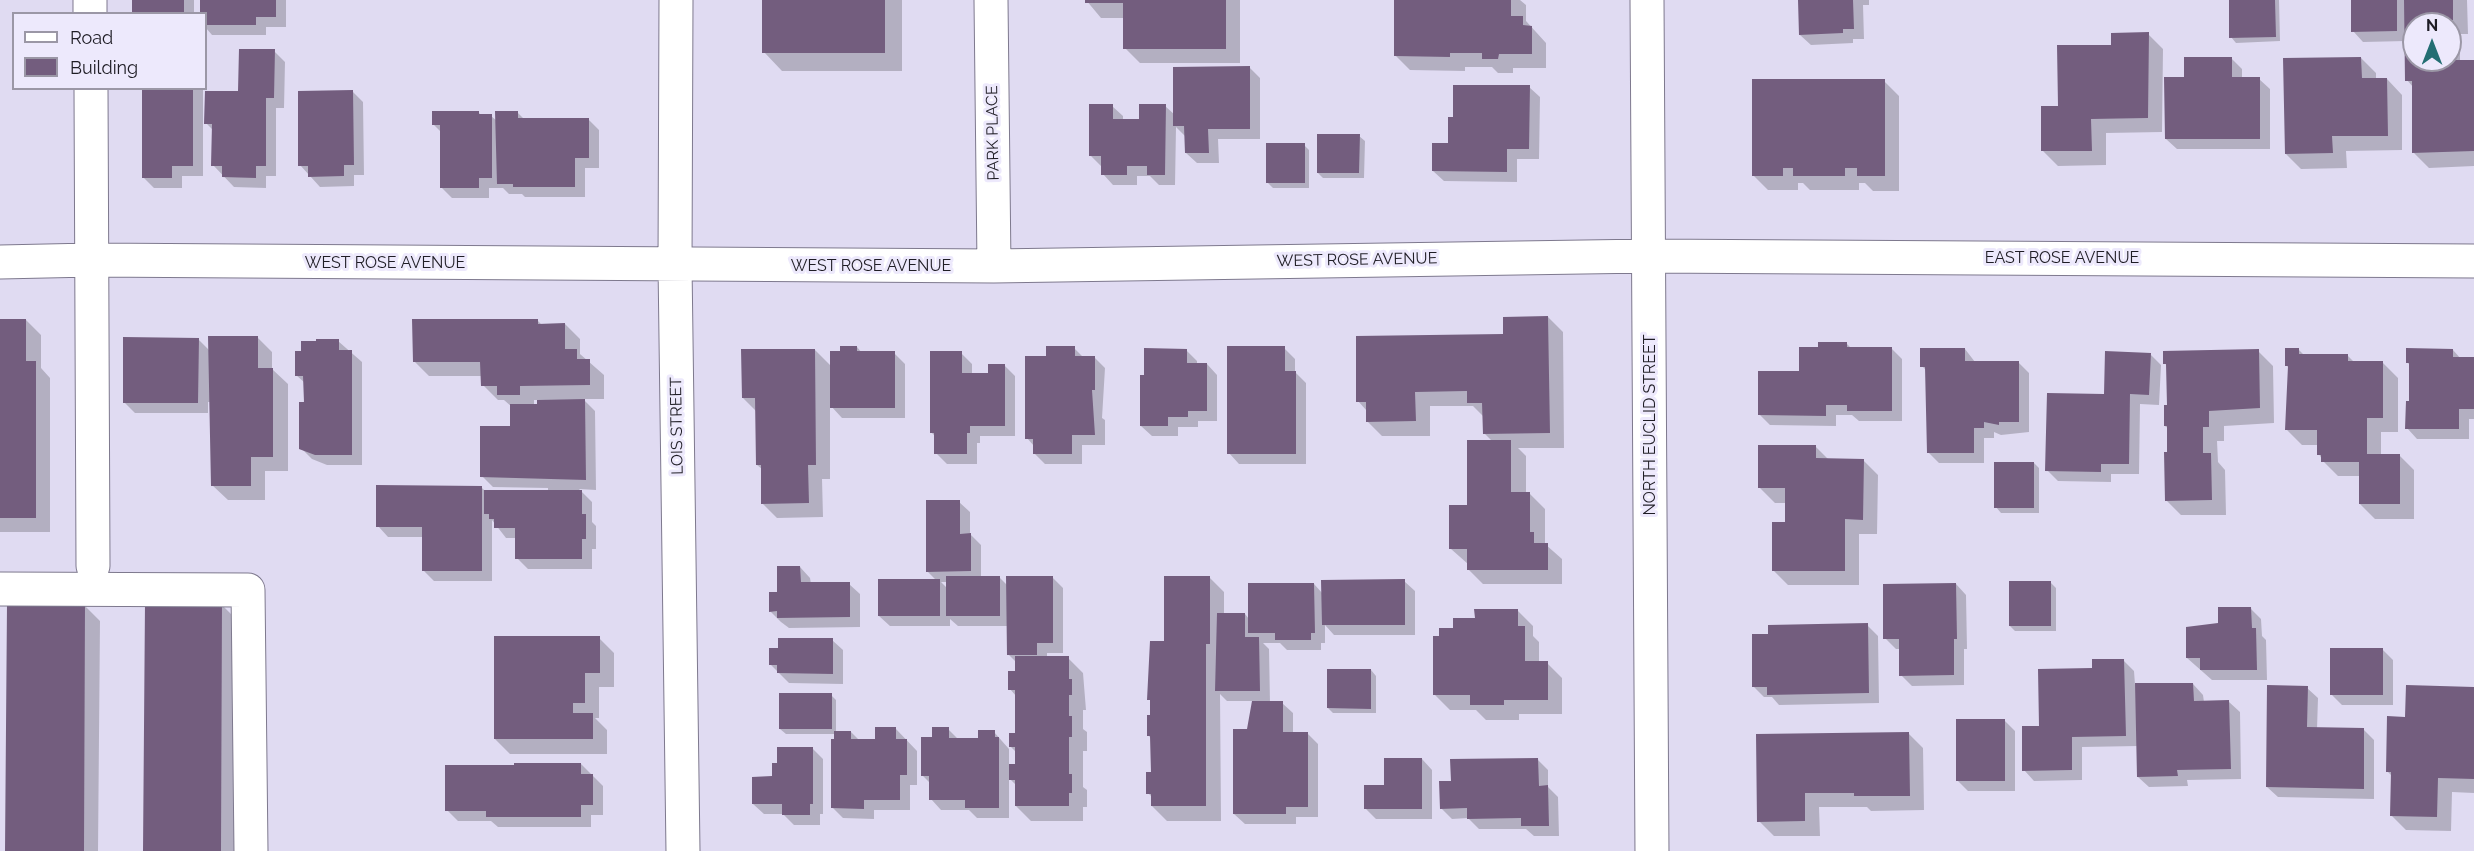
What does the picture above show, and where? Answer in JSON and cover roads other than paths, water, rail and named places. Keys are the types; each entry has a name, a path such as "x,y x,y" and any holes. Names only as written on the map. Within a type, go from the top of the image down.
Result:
{"street":[{"name":"LOIS STREET","path":"676,0 675,265 683,851"},
{"name":"PARK PLACE","path":"991,0 994,266"},
{"name":"NORTH EUCLID STREET","path":"1647,0 1652,851"},
{"path":"91,90 93,566"},
{"name":"WEST ROSE AVENUE","path":"0,262 92,260 994,266 1649,256"},
{"name":"EAST ROSE AVENUE","path":"1649,256 2474,261"},
{"path":"0,589 248,590 251,851"}]}
